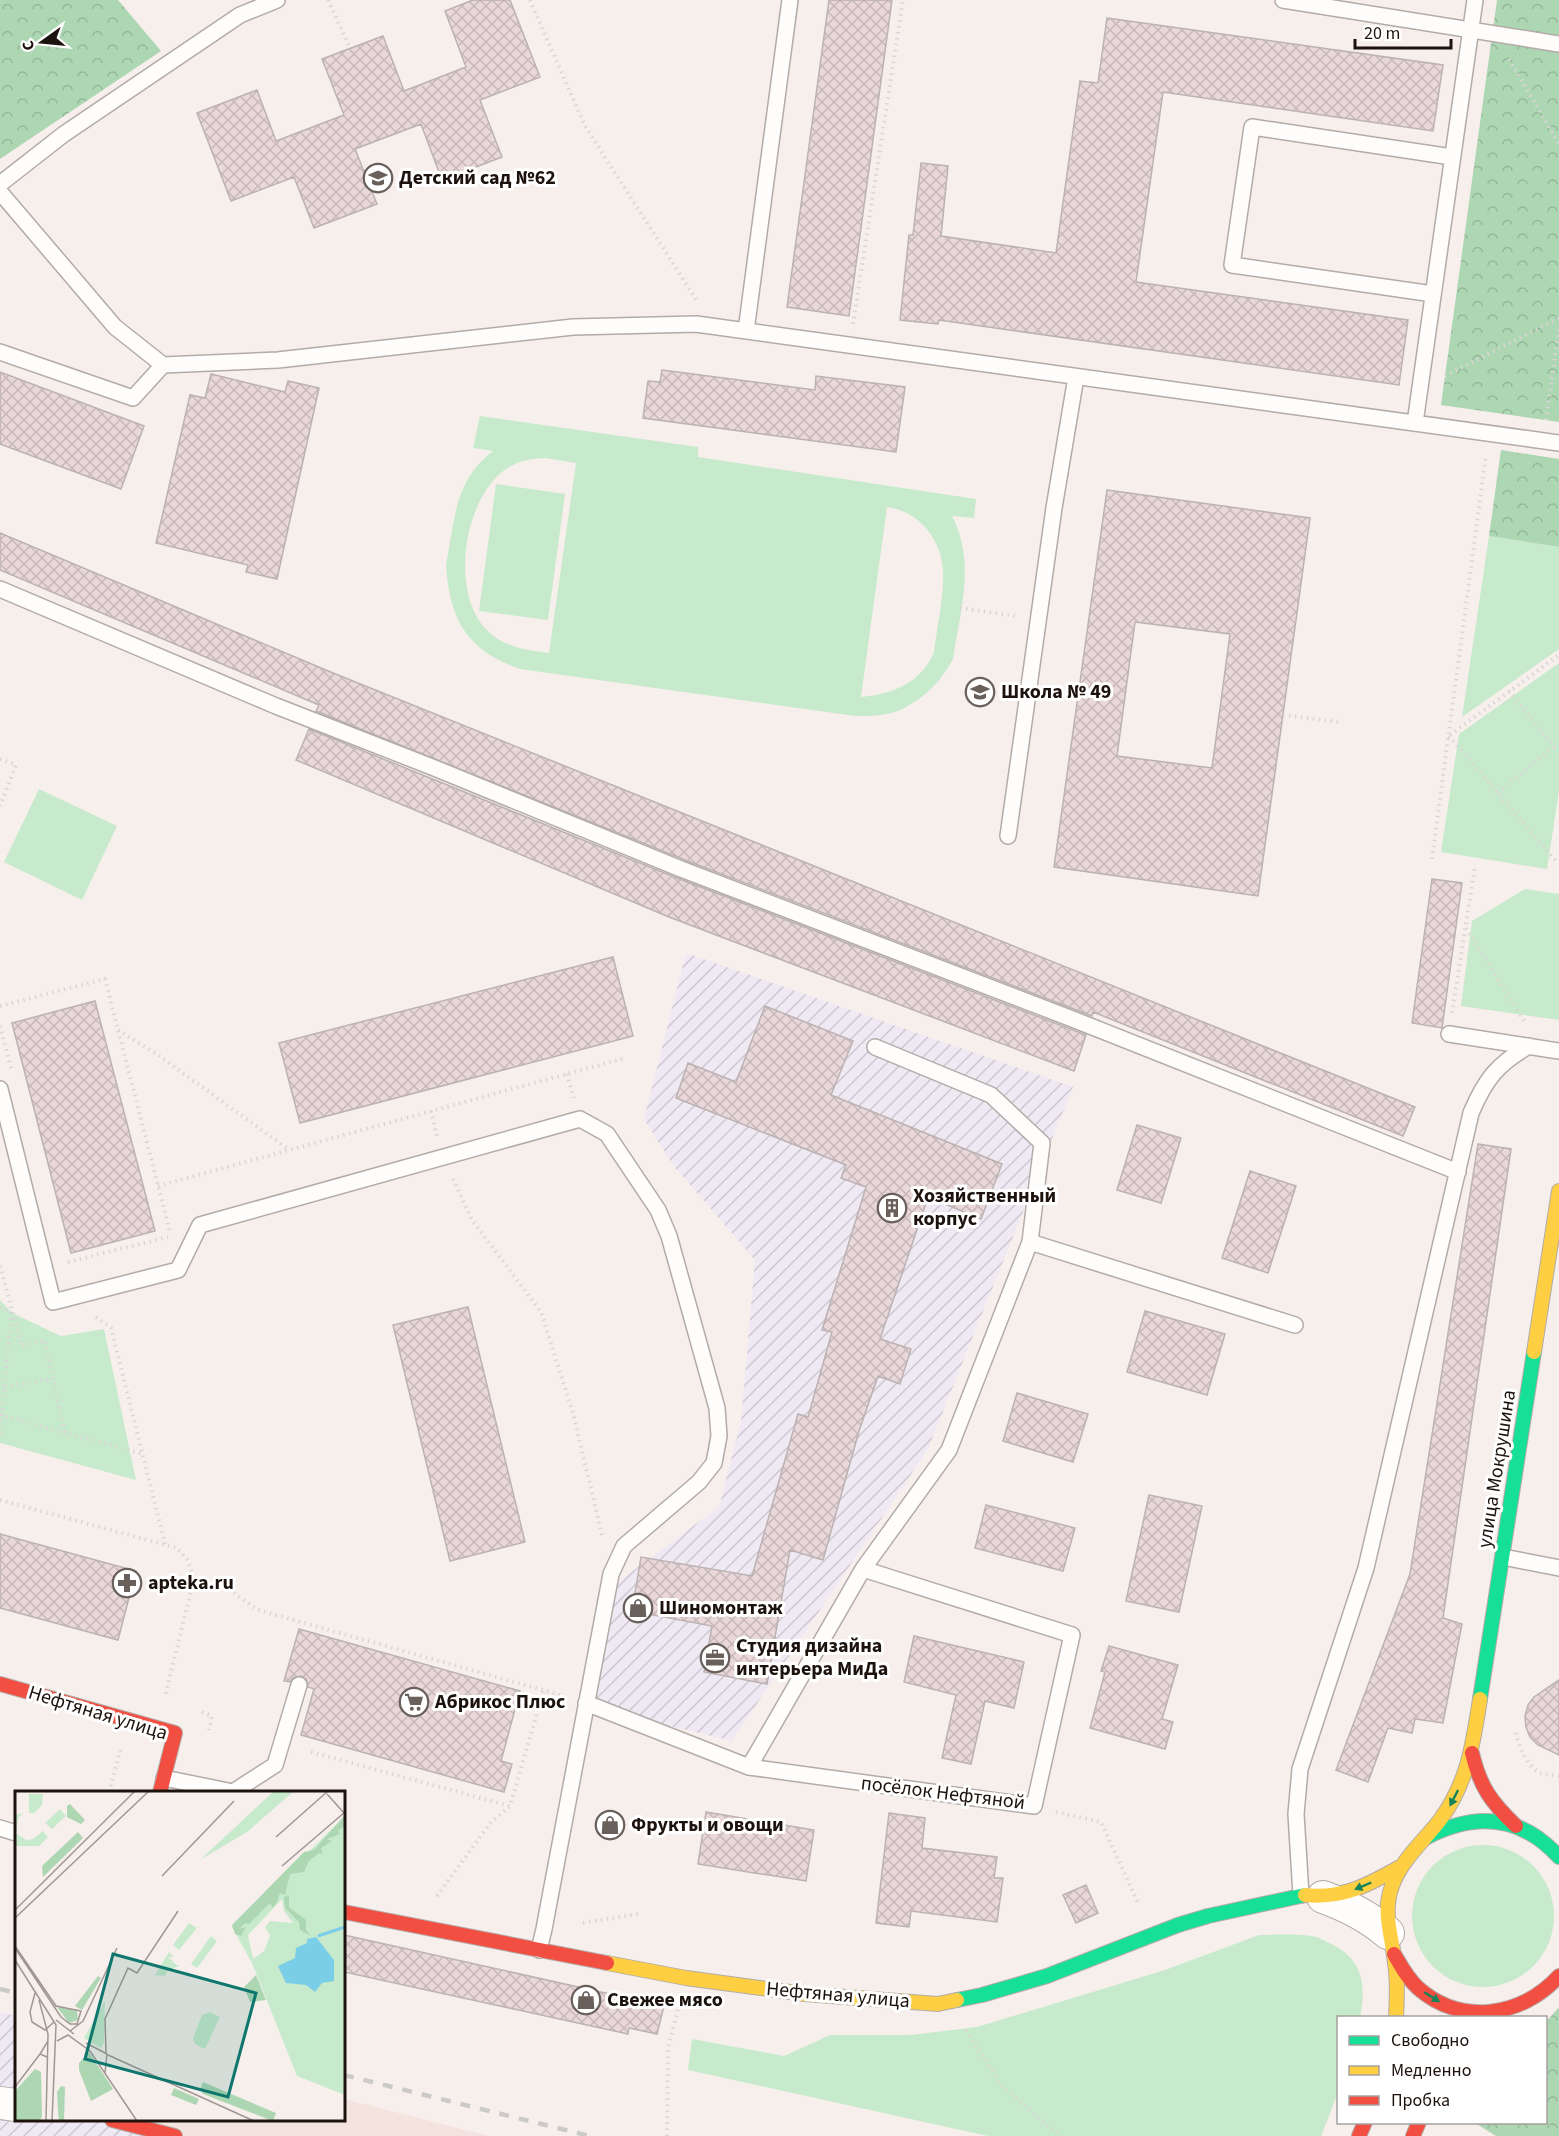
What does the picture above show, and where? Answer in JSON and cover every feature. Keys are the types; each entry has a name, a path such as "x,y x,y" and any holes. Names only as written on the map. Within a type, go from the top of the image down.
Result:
{"street":[{"name":"улица Мокрушина","path":"1472,1753 1556,1229 1559,1191"},
{"name":"Нефтяная улица","path":"0,1684 175,1733 162,1785"},
{"path":"1472,1753 1478,1780 1485,1792 1492,1803 1516,1826"},
{"path":"1396,2016 1397,1993 1388,1899 1392,1882 1410,1853 1427,1838 1448,1809 1472,1753"},
{"path":"1427,1838 1450,1826 1472,1820 1495,1820 1516,1826 1541,1839 1559,1857"},
{"path":"1541,1839 1559,1839"},
{"name":"Нефтяная улица","path":"345,1912 686,1978 805,1994 938,2004 982,1995 1047,1976 1208,1916 1312,1896 1348,1892 1367,1885 1400,1867"},
{"path":"1312,1896 1350,1907 1368,1917 1391,1943 1406,1974 1422,1991 1443,2004 1462,2011 1482,2013 1503,2011 1531,2001"},
{"path":"1512,2016 1559,1976"},
{"path":"0,2103 15,2105"},
{"path":"116,2121 175,2136"}],"lane":[{"path":"0,184 64,134 240,15 276,0"},
{"path":"746,331 790,0"},
{"path":"1283,0 1559,44"},
{"path":"1415,423 1475,0"},
{"path":"1433,294 1232,266 1252,127 1452,157"},
{"path":"0,192 115,327 162,364 278,360 573,327 696,324 1559,443"},
{"path":"0,352 133,398 162,364"},
{"path":"1008,836 1076,376"},
{"path":"0,589 276,706 681,869 1075,1020 1458,1172"},
{"path":"1449,1034 1559,1051"},
{"path":"1312,1896 1296,1814 1299,1769 1366,1568 1471,1113 1481,1090 1506,1060 1528,1046"},
{"path":"749,1767 863,1569 949,1450 1030,1242 1042,1143 992,1095 874,1047"},
{"path":"0,1089 53,1302 178,1270 200,1225 580,1119 607,1134 658,1210 669,1236 717,1408 720,1436 714,1463 704,1476 624,1546 611,1574 539,1950"},
{"path":"1030,1242 1295,1325"},
{"path":"1503,1557 1559,1568"},
{"name":"посёлок Нефтяной","path":"586,1703 749,1767 1034,1806 1072,1635 863,1569"},
{"path":"235,1791 275,1765 299,1685"},
{"path":"162,1785 223,1791"},
{"path":"0,1828 15,1833"}],"path":[{"path":"328,0 350,48"},
{"path":"530,0 585,126 700,307 696,324"},
{"path":"849,345 903,0"},
{"path":"1493,33 1559,144"},
{"path":"1420,389 1559,318"},
{"path":"1543,441 1559,328"},
{"path":"1431,859 1489,434"},
{"path":"960,608 1039,619"},
{"path":"1449,735 1559,655"},
{"path":"1497,793 1554,747 1509,691"},
{"path":"1283,715 1339,722"},
{"path":"1449,735 1557,862"},
{"path":"0,759 16,765 0,806"},
{"path":"1449,1034 1475,866"},
{"path":"1466,926 1525,1022"},
{"path":"0,1006 105,979 171,1236 61,1264"},
{"path":"118,1030 155,1053 288,1150"},
{"path":"158,1186 625,1058"},
{"path":"431,1111 442,1157 472,1220 541,1312 573,1413 611,1574"},
{"path":"0,1266 22,1346 44,1341 65,1433"},
{"path":"0,1307 12,1313"},
{"path":"0,1434 12,1313"},
{"path":"111,1328 165,1544"},
{"path":"4,1387 52,1379"},
{"path":"1,1415 143,1454"},
{"path":"0,1500 165,1544 177,1548 187,1559 194,1578 164,1698 157,1702"},
{"path":"214,1579 258,1610 544,1689 510,1806 491,1822 431,1902"},
{"path":"109,1791 129,1719"},
{"path":"1516,1733 1519,1748 1528,1761 1540,1773 1559,1776"},
{"path":"311,1752 510,1806"},
{"path":"1034,1806 1101,1822 1143,1914"},
{"path":"949,2002 1000,2085 1060,2136"},
{"path":"667,2136 668,2049"}],"shaded area":[{"path":"686,953 1073,1087 928,1449 732,1741 596,1708 596,1598 719,1507 741,1422 755,1260 673,1165 644,1119"},
{"path":"0,2012 15,2016 15,2121 147,2121 142,2136 0,2136"},
{"path":"345,2099 489,2136 142,2136 147,2121 345,2121"}],"green space":[{"path":"0,0 118,0 161,51 0,159"},
{"path":"1497,0 1559,0 1559,422 1441,405"},
{"path":"480,416 698,447 698,457 976,499 974,518 952,516 959,533 965,569 953,659 932,688 910,705 891,713 861,716 520,669 501,661 474,642 464,630 457,617 448,584 446,565 458,502 470,475 493,451 473,448","holes":["545,458 576,463 549,653 509,645 489,632 476,615 468,595 465,571 466,546 472,522 481,499 493,481 513,465 527,460","887,507 909,514 919,521 933,538 942,560 940,612 934,652 922,672 895,690 861,697"]},
{"path":"1501,450 1559,459 1559,547 1489,536"},
{"path":"496,484 565,494 548,620 479,611"},
{"path":"1489,536 1559,547 1559,649 1462,717"},
{"path":"1559,663 1559,791 1547,869 1441,852 1459,734"},
{"path":"39,789 117,826 82,900 4,862"},
{"path":"1525,889 1559,894 1559,1020 1461,1006 1472,921"},
{"path":"0,1300 12,1313 61,1336 104,1329 136,1480 0,1443"},
{"path":"1483,1845 1510,1851 1533,1866 1548,1889 1554,1916 1548,1943 1533,1966 1510,1981 1483,1987 1456,1981 1433,1966 1418,1943 1412,1916 1418,1889 1433,1866 1456,1851"},
{"path":"1259,1935 1318,1937 1349,1956 1360,1973 1362,2005 1360,2016 1337,2016 1337,2096 1321,2136 988,2136 688,2070 692,2039 784,2056 830,2035 911,2035 977,2027 1165,1970"},
{"path":"1559,2007 1559,2136 1496,2136 1477,2124 1547,2124 1547,2021"}],"building":[{"path":"473,0 510,0 540,77 480,100 502,157 442,180 421,124 355,149 377,204 314,228 294,177 231,201 197,113 257,90 276,141 344,115 322,59 383,36 404,91 466,67 445,11"},
{"path":"829,0 892,0 849,316 787,307"},
{"path":"1107,18 1443,65 1433,131 1163,92 1136,282 1408,320 1399,385 939,320 938,324 900,320 909,235 913,235 921,163 948,166 941,236 1056,253 1080,81 1098,83"},
{"path":"662,370 815,390 816,376 905,387 896,452 643,418 648,381 660,382"},
{"path":"0,372 144,426 121,489 0,444"},
{"path":"211,374 285,392 288,381 319,388 277,579 246,572 248,565 156,543 190,395 205,398"},
{"path":"1107,490 1310,518 1258,896 1054,867","holes":["1135,622 1230,634 1212,768 1117,756"]},
{"path":"0,533 333,673 1415,1107 1403,1136 1093,1012 1092,1016 685,860 316,711 319,705 0,570"},
{"path":"309,729 677,878 1086,1035 1074,1071 669,917 296,760"},
{"path":"1432,879 1462,883 1442,1028 1412,1023"},
{"path":"613,957 633,1036 300,1123 279,1043"},
{"path":"95,1001 155,1231 71,1253 12,1023"},
{"name":"Хозяйственный корпус","path":"765,1006 853,1041 831,1095 1002,1164 981,1219 928,1197 880,1339 911,1349 900,1384 878,1376 859,1431 823,1560 790,1550 767,1684 704,1672 712,1626 632,1611 641,1557 752,1576 798,1414 808,1417 832,1332 822,1330 866,1187 841,1178 846,1165 676,1098 688,1063 736,1082"},
{"path":"1137,1125 1181,1138 1161,1203 1117,1190"},
{"path":"1478,1144 1511,1149 1443,1618 1462,1624 1443,1723 1415,1719 1412,1733 1388,1728 1368,1782 1336,1770 1410,1574"},
{"path":"1250,1171 1296,1186 1268,1273 1222,1258"},
{"path":"468,1307 525,1542 450,1561 393,1325"},
{"path":"1145,1311 1225,1334 1207,1395 1127,1372"},
{"path":"1017,1393 1088,1414 1073,1462 1003,1441"},
{"path":"1149,1495 1202,1506 1179,1612 1126,1601"},
{"path":"986,1505 1075,1528 1063,1571 975,1548"},
{"path":"0,1534 136,1571 118,1640 0,1608"},
{"name":"Абрикос Плюс","path":"299,1629 520,1691 501,1761 512,1764 504,1792 301,1735 314,1689 308,1687 306,1679 301,1676 293,1678 290,1682 284,1681"},
{"path":"914,1636 1024,1662 1014,1708 985,1701 971,1764 942,1758 956,1695 904,1682"},
{"path":"1109,1646 1178,1665 1162,1719 1173,1722 1165,1749 1090,1728 1105,1672 1101,1671"},
{"path":"1559,1680 1559,1755 1538,1745 1530,1737 1525,1716 1528,1705 1534,1697"},
{"path":"706,1812 814,1830 806,1881 698,1864"},
{"path":"889,1813 925,1818 922,1848 997,1857 994,1878 1003,1878 997,1922 911,1911 909,1927 876,1923"},
{"path":"1086,1885 1098,1913 1076,1923 1063,1895"},
{"path":"345,1935 664,2006 657,2034 629,2028 628,2034 345,1972"}],"railway":[{"path":"0,1989 15,1993"},
{"path":"345,2075 590,2136"}],"traffic: fast":[{"path":"1480,1699 1534,1352"},
{"path":"1427,1837 1463,1824 1480,1821 1497,1822 1529,1833 1559,1857"},
{"path":"957,2000 1047,1976 1178,1925 1208,1916 1305,1895"}],"traffic: slow":[{"path":"1534,1352 1559,1191"},
{"path":"1396,2016 1397,1977 1388,1915 1389,1896 1401,1868 1440,1820 1457,1791 1472,1747 1480,1699"},
{"path":"1305,1895 1343,1893 1377,1880 1400,1867"},
{"path":"607,1963 686,1978 805,1994 938,2004 957,2000"}],"traffic: jam":[{"path":"0,1684 175,1733 160,1791"},
{"path":"1472,1753 1483,1785 1500,1809 1516,1826"},
{"path":"345,1912 607,1963"},
{"path":"1394,1954 1407,1976 1418,1988 1435,2000 1453,2008 1472,2012 1491,2012 1527,2001 1559,1976"},
{"path":"116,2121 175,2136"},
{"path":"1359,2136 1364,2124"},
{"path":"1413,2136 1418,2124"}],"place":[{"name":"Детский сад №62","path":"378,178"},
{"name":"Школа № 49","path":"980,692"},
{"name":"Хозяйственный корпус","path":"892,1208"},
{"name":"apteka.ru","path":"127,1583"},
{"name":"Шиномонтаж","path":"638,1608"},
{"name":"Студия дизайна интерьера МиДа","path":"715,1658"},
{"name":"Абрикос Плюс","path":"414,1702"},
{"name":"Фрукты и овощи","path":"610,1825"},
{"name":"Свежее мясо","path":"586,2000"}]}
